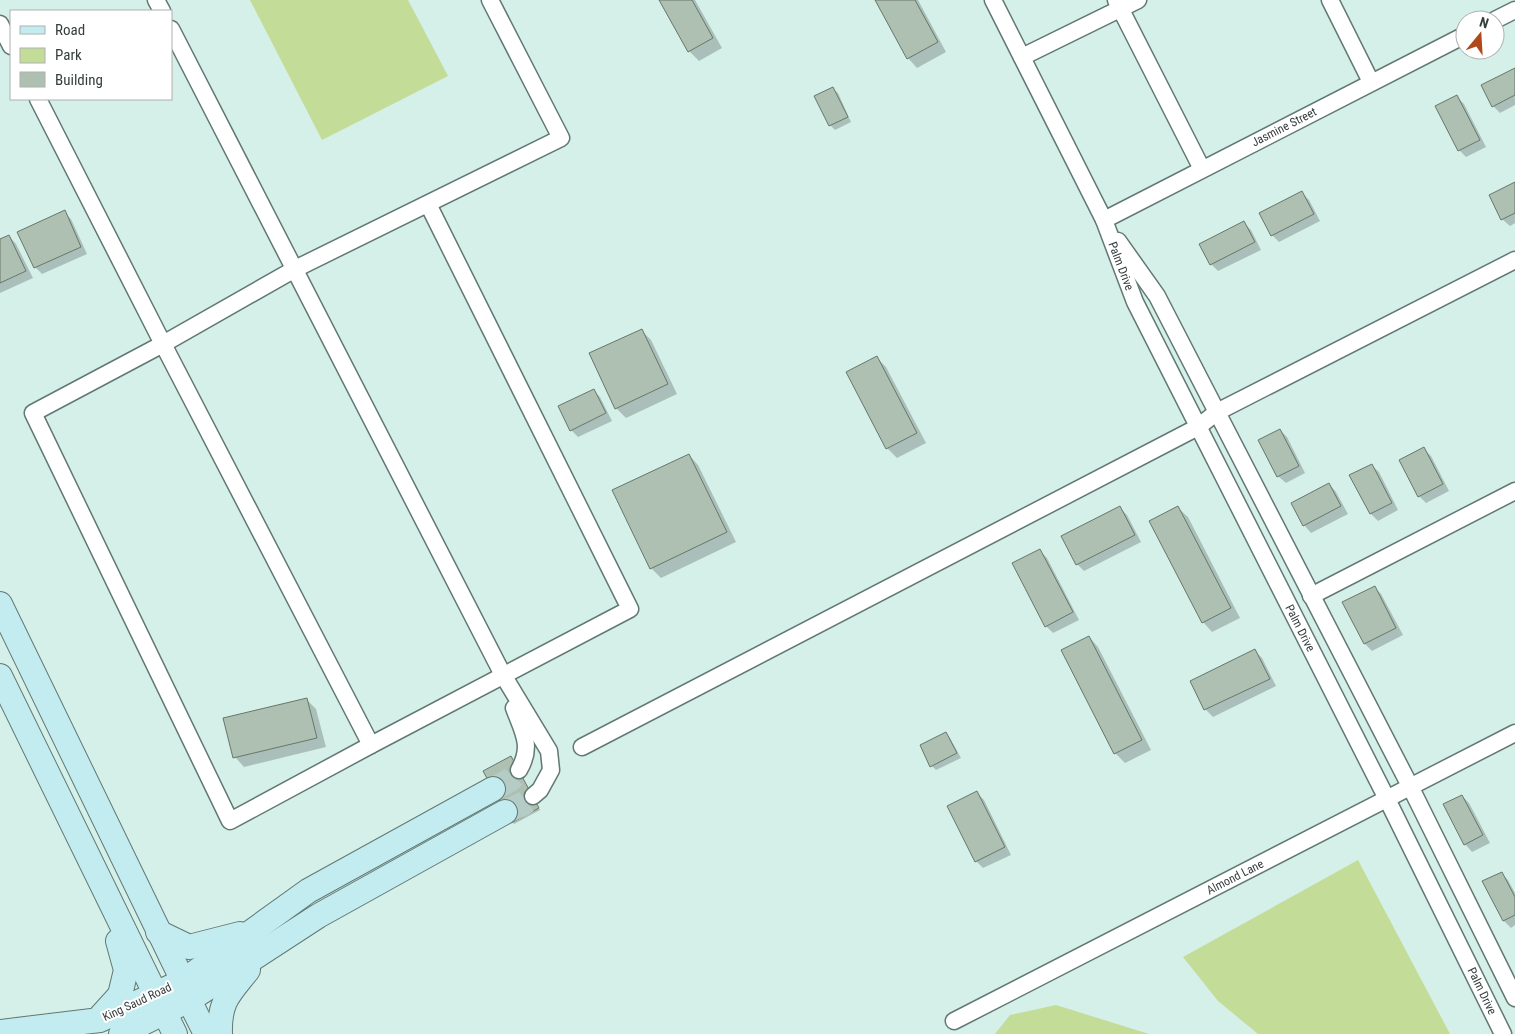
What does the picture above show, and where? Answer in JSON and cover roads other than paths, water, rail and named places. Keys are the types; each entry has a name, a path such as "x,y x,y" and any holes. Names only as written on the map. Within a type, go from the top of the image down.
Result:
{"main road":[{"path":"0,604 206,1034"},
{"path":"0,676 175,1034"},
{"path":"186,991 254,930 308,891 493,789"},
{"path":"186,991 261,953 318,916 505,812"},
{"path":"96,1020 120,995 126,970 105,891"},
{"path":"158,932 189,947 254,930"},
{"path":"220,1034 219,1017 224,1000 261,953"},
{"name":"King Saud Road","path":"0,1032 96,1020 160,1003 186,991"},
{"name":"King Saud Road","path":"121,1034 160,1003"}],"street":[{"path":"428,204 630,609 230,821 33,413 163,344 295,269 561,138 490,0"},
{"name":"Palm Drive","path":"993,0 1104,220 1135,302 1387,799 1503,1034"},
{"path":"1022,57 1118,4 1138,0"},
{"path":"1330,0 1371,82"},
{"path":"1118,4 1202,170"},
{"path":"0,24 10,44"},
{"path":"172,31 503,676 548,751 551,770 540,790 533,796"},
{"name":"Jasmine Street","path":"1104,220 1455,40"},
{"path":"39,100 371,745"},
{"name":"Palm Drive","path":"1104,220 1157,296 1410,786 1515,998"},
{"path":"582,747 1198,427 1217,412 1515,260"},
{"path":"1311,596 1515,491"},
{"path":"503,676 527,744 524,762 519,770"},
{"name":"Almond Lane","path":"954,1021 1515,733"},
{"path":"468,803 480,825"},
{"path":"387,848 400,870"}],"tunnel":[{"path":"493,789 510,780 519,770"},
{"path":"505,812 523,804 533,796"}]}
